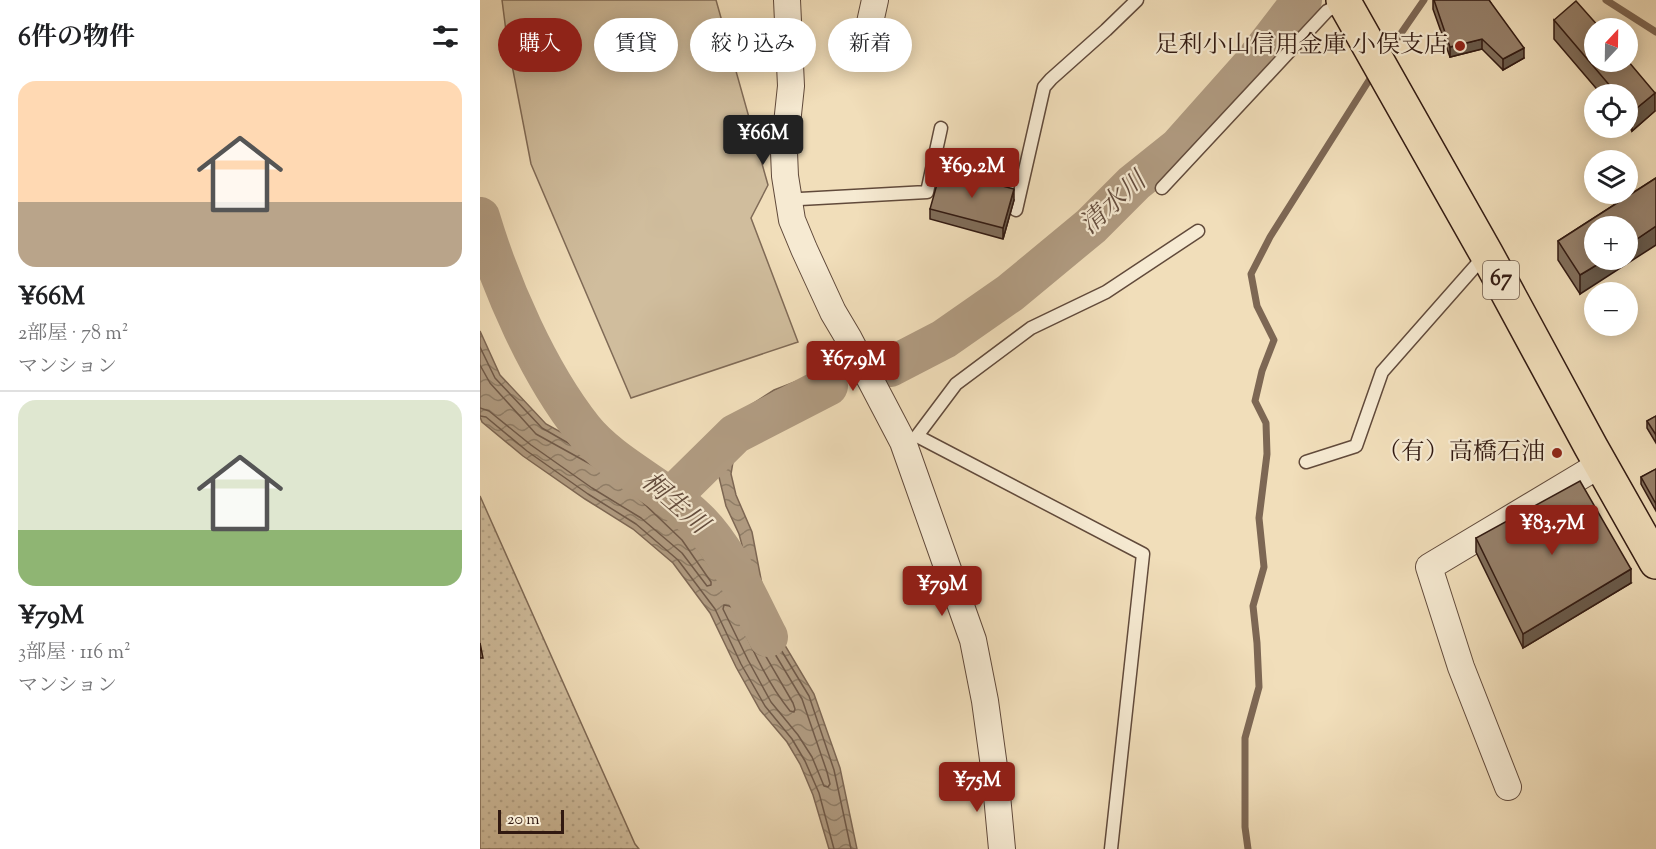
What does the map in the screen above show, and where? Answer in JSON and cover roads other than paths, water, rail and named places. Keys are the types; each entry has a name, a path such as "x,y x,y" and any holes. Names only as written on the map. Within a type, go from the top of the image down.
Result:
{"main road":[{"name":"67","path":"1343,1 1486,253 1656,562"}],"street":[{"path":"787,0 791,86 784,152 792,220 833,312 871,379 910,439 973,640 985,701 1002,849"},
{"path":"871,18 875,0"},
{"path":"1508,787 1461,667 1429,567 1601,464"}],"lane":[{"path":"1016,210 1044,87 1137,0"},
{"path":"1162,188 1327,11 1343,1"},
{"path":"789,202 800,199 927,192 941,128"},
{"path":"1111,849 1143,554 910,439 956,384 1031,328 1106,292 1198,231"},
{"path":"1306,462 1356,446 1382,372 1486,253"}],"water":[{"path":"480,331 500,375 546,424 600,454 643,484 692,531 739,598 748,567 739,534 726,506 717,469 717,446 732,422 749,406 774,390 823,371 832,399 773,420 743,437 735,450 731,474 736,495 752,532 765,600 777,632 814,694 840,768 857,849 829,849 813,795 800,764 787,742 760,710 710,613 673,563 633,529 523,456 482,422 480,417"}],"waterway":[{"name":"清水川","path":"890,367 944,339 1010,293 1091,226 1134,183 1179,147 1252,65 1302,0"},
{"path":"1386,55 1424,0"},
{"path":"1606,0 1656,32"},
{"path":"1248,849 1245,827 1245,738 1259,687 1253,606 1264,567 1259,518 1267,454 1266,423 1255,401 1262,371 1274,340 1257,306 1251,274 1270,237 1373,74"},
{"name":"桐生川","path":"480,217 522,328 551,382 567,406 594,442 667,495 706,529 726,557 768,637"},
{"name":"清水川","path":"670,498 735,434 828,386"}],"place":[{"name":"足利小山信用金庫 小俣支店","path":"1460,46"},
{"name":"（有）高橋石油","path":"1557,453"}]}
